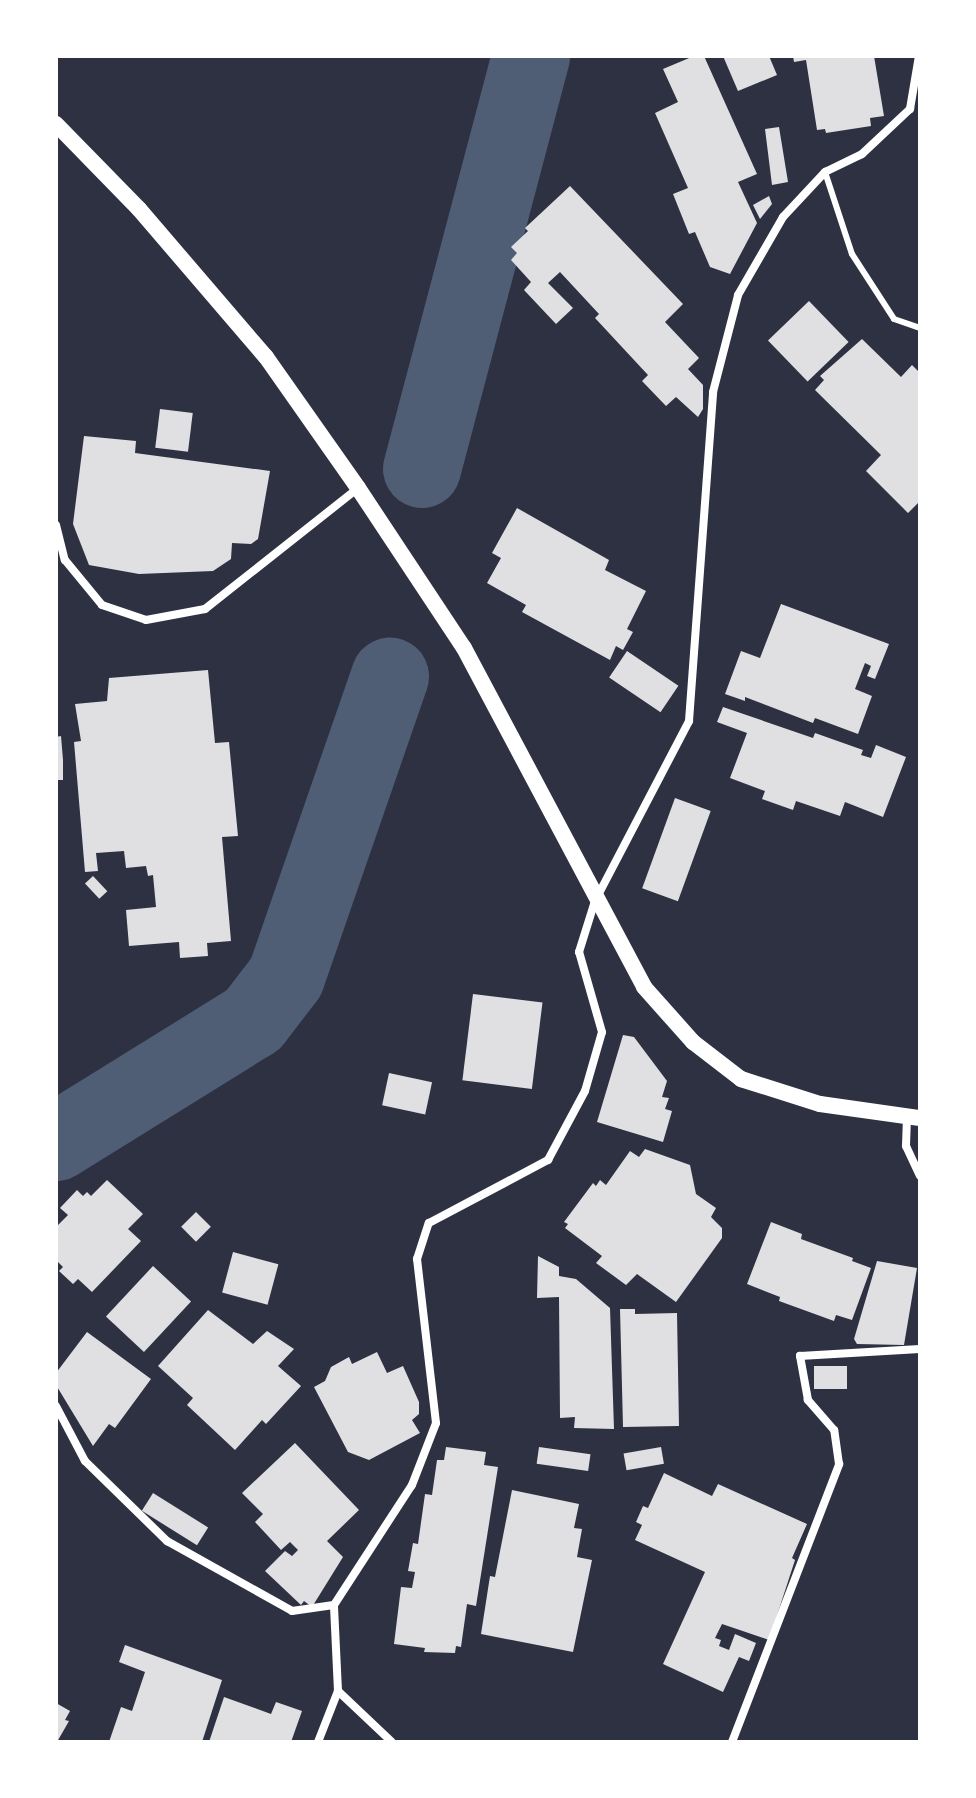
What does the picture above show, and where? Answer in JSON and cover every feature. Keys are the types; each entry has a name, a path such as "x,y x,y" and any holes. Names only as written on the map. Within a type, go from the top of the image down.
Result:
{"main road":[{"path":"56,124 139,209 266,357 358,488 464,648 595,901 644,987 693,1042 741,1079 820,1104 913,1118"}],"street":[{"path":"318,1742 338,1691 334,1605 412,1485 436,1423 417,1259 429,1223 548,1160 585,1091 602,1032 579,952 595,901 689,721 713,392 738,295 783,217 825,172 862,154 910,109 919,56"},
{"path":"56,525 65,560 102,605 146,620 205,609 358,488"},
{"path":"913,1118 906,1146 920,1176"},
{"path":"732,1742 839,1464 834,1430 808,1400 800,1356 920,1349"},
{"path":"56,1406 85,1461 167,1541 292,1611 334,1605"},
{"path":"338,1691 392,1742"}],"lane":[{"path":"825,172 852,254 894,319 920,328"}],"building":[{"path":"694,56 704,56 757,174 738,182 757,223 730,274 710,267 695,232 689,234 673,194 688,188 655,113 678,102 663,69"},
{"path":"723,56 769,56 777,75 738,91"},
{"path":"793,56 874,56 884,116 870,118 871,126 826,133 825,129 817,130 806,60 794,62"},
{"path":"779,127 788,182 772,185 765,129"},
{"path":"570,186 683,304 665,322 699,358 688,369 703,385 703,409 698,417 676,397 666,406 642,381 648,375 595,318 599,314 560,272 548,283 573,308 556,324 524,290 531,282 511,260 517,253 511,247 528,231 525,228"},
{"path":"769,196 772,204 760,219 753,205"},
{"path":"809,301 849,342 808,382 768,341"},
{"path":"862,339 901,377 912,365 920,373 920,501 908,513 866,471 881,455 815,390 824,380 820,376"},
{"path":"160,409 193,413 188,452 155,448"},
{"path":"84,436 136,441 135,453 270,471 258,539 251,544 232,543 231,559 213,571 139,574 89,565 73,524"},
{"path":"517,508 609,560 605,570 646,591 627,629 633,632 623,650 616,646 610,660 522,612 526,605 487,583 501,558 492,553"},
{"path":"781,604 889,644 875,679 867,676 871,666 865,663 855,689 872,696 858,734 815,718 813,723 745,697 745,701 725,694 741,651 760,658"},
{"path":"627,651 678,686 661,712 609,678"},
{"path":"208,670 215,743 229,742 238,836 222,837 231,941 207,943 208,956 180,958 179,942 129,946 126,910 156,907 153,875 148,876 146,866 126,868 124,851 96,853 98,871 85,872 74,742 81,741 75,704 107,701 109,678"},
{"path":"723,707 813,738 815,733 863,750 861,755 871,758 876,745 906,757 883,817 845,802 840,816 796,801 793,810 762,799 765,791 730,778 747,733 717,722"},
{"path":"61,736 63,780 56,780 56,737"},
{"path":"675,798 711,811 678,901 642,888"},
{"path":"93,876 107,891 99,899 85,884"},
{"path":"473,994 542,1003 532,1089 462,1080"},
{"path":"623,1035 634,1037 667,1081 662,1097 669,1098 665,1109 672,1111 663,1142 597,1122"},
{"path":"389,1073 432,1082 425,1114 382,1105"},
{"path":"645,1149 690,1165 696,1194 716,1208 711,1217 722,1228 722,1238 676,1302 637,1274 626,1285 596,1263 602,1256 565,1228 568,1224 564,1222 593,1183 596,1186 600,1180 606,1185 630,1151 639,1157"},
{"path":"107,1180 143,1214 128,1229 141,1241 92,1292 78,1279 73,1284 59,1271 63,1267 56,1260 56,1227 68,1215 60,1208 77,1190 83,1196 87,1192 91,1196"},
{"path":"196,1212 211,1227 196,1242 181,1227"},
{"path":"771,1222 802,1234 801,1239 871,1268 852,1320 836,1315 834,1321 779,1301 780,1297 747,1284"},
{"path":"233,1252 278,1264 268,1305 222,1293"},
{"path":"538,1256 559,1267 559,1276 576,1279 610,1308 614,1429 574,1428 575,1417 560,1418 559,1297 537,1298"},
{"path":"877,1261 917,1268 904,1345 857,1344 854,1339"},
{"path":"153,1266 191,1301 144,1352 106,1316"},
{"path":"620,1309 635,1309 635,1314 677,1313 679,1426 623,1427"},
{"path":"208,1310 253,1344 267,1331 294,1349 278,1366 301,1386 266,1424 262,1420 235,1450 187,1405 193,1398 158,1366"},
{"path":"87,1332 151,1379 115,1428 109,1424 93,1446 56,1385 56,1373"},
{"path":"377,1352 387,1373 403,1366 419,1402 419,1414 412,1420 420,1433 369,1460 348,1452 314,1387 325,1381 331,1367 349,1357 352,1364"},
{"path":"814,1366 847,1366 847,1389 814,1389"},
{"path":"295,1443 359,1510 327,1541 343,1557 312,1607 304,1601 301,1605 265,1571 285,1551 292,1556 298,1550 290,1542 281,1550 255,1522 263,1514 242,1493"},
{"path":"446,1447 486,1452 484,1465 498,1467 476,1606 467,1604 461,1647 456,1646 455,1653 424,1652 425,1648 394,1644 401,1587 412,1588 415,1572 408,1571 413,1543 418,1544 425,1494 432,1495 437,1460 444,1460"},
{"path":"539,1447 590,1454 588,1471 537,1464"},
{"path":"661,1447 664,1464 627,1470 624,1454"},
{"path":"664,1473 712,1496 718,1484 807,1524 792,1558 795,1560 769,1640 722,1624 715,1638 721,1640 719,1646 729,1650 735,1634 756,1643 749,1661 739,1657 723,1692 663,1664 705,1572 635,1540 642,1525 636,1522 643,1506 648,1508"},
{"path":"512,1490 579,1504 574,1528 582,1529 577,1557 592,1560 573,1652 481,1634 490,1576 495,1577"},
{"path":"153,1493 208,1527 197,1545 142,1511"},
{"path":"125,1645 222,1680 202,1742 109,1742 121,1707 132,1711 145,1672 119,1662"},
{"path":"224,1697 271,1714 276,1702 302,1711 291,1742 209,1742"},
{"path":"56,1703 70,1711 65,1720 69,1721 57,1742"}],"waterway":[{"path":"422,469 531,56"},
{"path":"56,1142 253,1020 286,977 390,677"}]}
